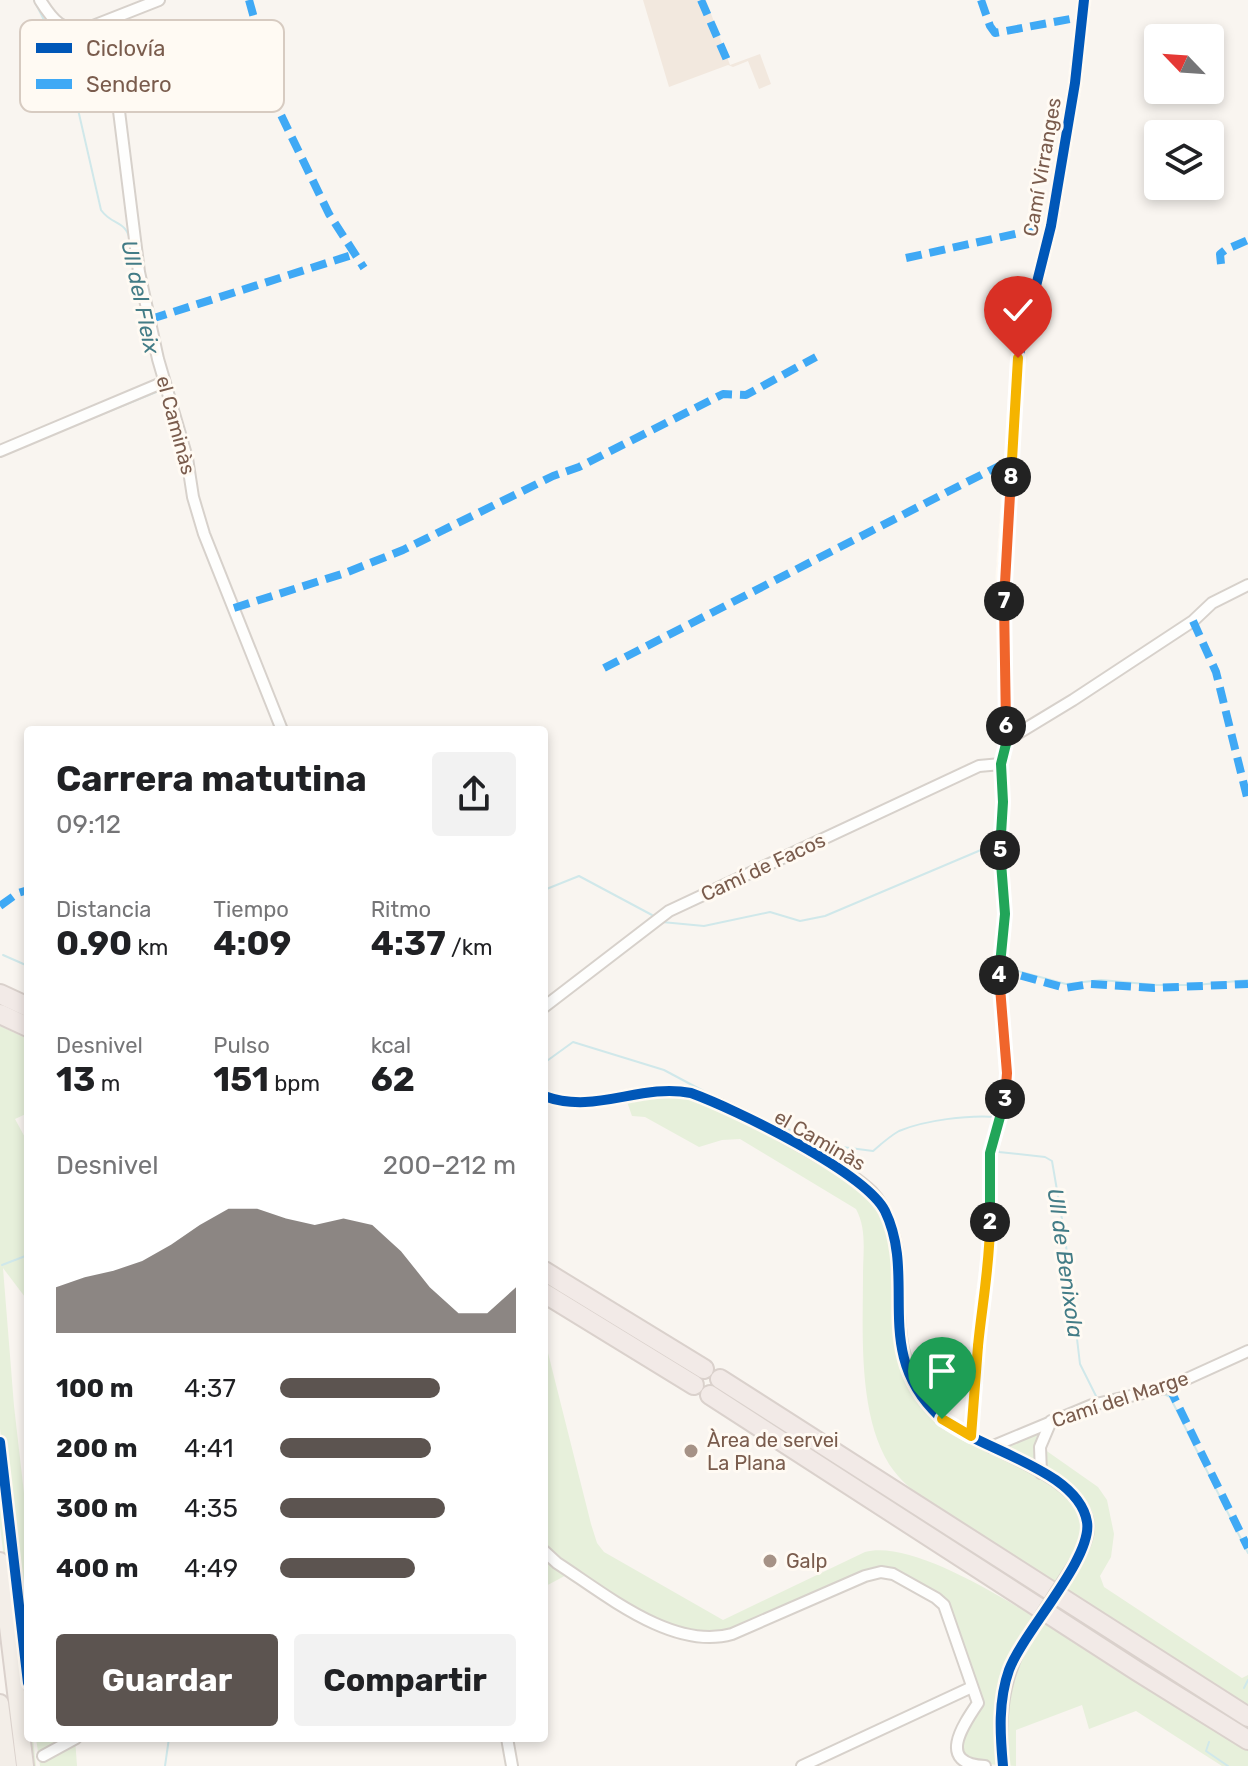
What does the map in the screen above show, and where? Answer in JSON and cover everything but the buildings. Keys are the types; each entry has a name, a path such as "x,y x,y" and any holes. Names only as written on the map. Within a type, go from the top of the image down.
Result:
{"highway":[{"path":"0,994 24,1005"},
{"path":"0,1014 24,1025"},
{"path":"548,1274 1124,1663 1248,1740"},
{"path":"548,1295 707,1382 1248,1717"}],"main road":[{"path":"0,1561 25,1766"},
{"path":"0,1703 8,1766"}],"street":[{"path":"40,0 53,20"},
{"path":"108,20 159,0"},
{"name":"Camí Virranges","path":"971,1436 982,1299 990,1250 990,1153 1004,1105 1007,1073 998,969 1005,914 1000,849 1003,802 1001,764 1007,740 1003,576 1018,358 1053,212 1075,83 1084,0"},
{"name":"el Caminàs","path":"119,112 139,272 164,382 187,458 193,497 204,534 280,726"},
{"path":"0,451 164,382"},
{"path":"1007,740 1193,621 1212,603 1248,585"},
{"name":"Camí de Facos","path":"548,1004 669,911 979,766 1001,764"},
{"name":"el Caminàs","path":"548,1097 562,1102 593,1103 644,1091 691,1093 798,1144 855,1178 879,1202 897,1251 898,1326 902,1352 913,1381 942,1419 1041,1473 1075,1496 1088,1525 1086,1541 1078,1558 1020,1648 1010,1669 1000,1718 1003,1765"},
{"name":"Camí del Marge","path":"991,1447 1119,1397 1169,1387 1248,1351"},
{"path":"1041,1473 1040,1447 1051,1421"},
{"path":"548,1555 663,1629 712,1636 732,1634 865,1576 881,1572 893,1574 944,1605 978,1703 958,1733 958,1753 964,1760 986,1766 1003,1765"},
{"path":"802,1766 972,1687"},
{"path":"43,1756 69,1742"},
{"path":"508,1742 512,1766"}],"shaded area":[{"path":"643,0 706,0 730,65 760,54 771,84 759,89 748,61 733,67 728,65 669,87"}],"green space":[{"path":"0,1026 24,1037 24,1115 15,1119 24,1136 24,1296 3,1268 24,1493 24,1635 0,1429"},
{"path":"691,1094 797,1145 872,1193 892,1231 898,1326 928,1405 991,1447 1050,1422 1041,1447 1098,1487 1107,1500 1114,1534 1111,1557 1100,1576 1104,1587 1242,1678 1248,1675 1248,1711 930,1503 898,1476 882,1451 868,1403 863,1350 864,1241 856,1209 740,1139 722,1140 699,1147 645,1117 632,1116 625,1096"},
{"path":"548,1353 591,1524 597,1543 604,1552 723,1620 865,1552 891,1551 922,1559 993,1593 1248,1748 1248,1766 1222,1766 1136,1711 1089,1729 1082,1705 1016,1730 1016,1766 970,1763 957,1744 978,1703 945,1605 882,1572 732,1634 675,1632 572,1572 548,1585"},
{"path":"0,1464 24,1663 24,1725 0,1526"},
{"path":"26,1742 33,1742 36,1766 29,1766"},
{"path":"37,1742 75,1742 77,1766 40,1766"}],"waterway":[{"name":"Ull del Fleix","path":"34,0 44,20"},
{"name":"Ull del Fleix","path":"79,112 101,210 126,230 131,244"},
{"name":"Ull del Fleix","path":"134,275 158,379"},
{"path":"56,433 164,391"},
{"name":"Ull del Fleix","path":"206,554 214,574"},
{"path":"662,922 704,926 770,912 800,921 825,916 988,847 994,852 998,889"},
{"path":"548,888 579,876 652,915"},
{"path":"3,955 24,964"},
{"path":"1003,967 1066,984 1101,980 1196,985 1248,980"},
{"name":"Ull de Benixola","path":"548,1060 573,1042 664,1070 709,1094"},
{"name":"Ull de Benixola","path":"780,1128 802,1132 827,1145 873,1151 899,1131 921,1124 996,1117"},
{"name":"Ull de Benixola","path":"996,1146 999,1152 1045,1157 1052,1161 1065,1237 1080,1364 1097,1398"},
{"path":"2,1265 24,1257"},
{"name":"Ull de Benixola","path":"1162,1393 1170,1397 1248,1553"},
{"name":"Ull de Benixola","path":"1244,1688 1248,1680"},
{"path":"165,1766 168,1742"},
{"name":"Ull de Benixola","path":"1209,1742 1206,1751 1228,1766"}],"marked path":[{"path":"249,0 255,20"},
{"path":"701,0 727,60"},
{"path":"981,0 995,33 1081,17"},
{"path":"280,112 329,214 364,268"},
{"path":"906,258 1051,226"},
{"path":"1221,264 1220,254 1248,240"},
{"path":"151,319 355,254"},
{"path":"234,608 345,573 403,550 553,476 579,467 723,394 746,395 816,357"},
{"path":"604,668 959,486 1005,463 1012,463"},
{"path":"1193,621 1216,672 1248,801"},
{"path":"0,906 24,891"},
{"path":"998,969 1065,988 1090,984 1154,988 1248,984"},
{"path":"1169,1387 1248,1548"}],"cycle path":[{"path":"971,1436 982,1299 990,1250 990,1153 1004,1105 1007,1073 998,969 1005,914 1000,849 1003,802 1001,764 1007,740 1003,576 1018,358 1051,226 1075,83 1084,0"},
{"path":"548,1097 582,1102 653,1092 691,1093 797,1143 852,1178 873,1195 885,1211 894,1237 898,1263 901,1341 907,1367 919,1392 939,1416 956,1428 1024,1462 1065,1487 1080,1503 1087,1522 1086,1537 1069,1575 1009,1670 1001,1706 1003,1766"},
{"path":"0,1442 24,1649"}],"place":[{"name":"Àrea de servei La Plana","path":"691,1451"},
{"name":"Galp","path":"770,1561"}],"route":[{"path":"942,1419 971,1436 982,1299 990,1250 990,1153 1006,1089 998,969 1005,914 1000,849 1003,802 1001,764 1007,740 1003,576 1018,358"}]}
